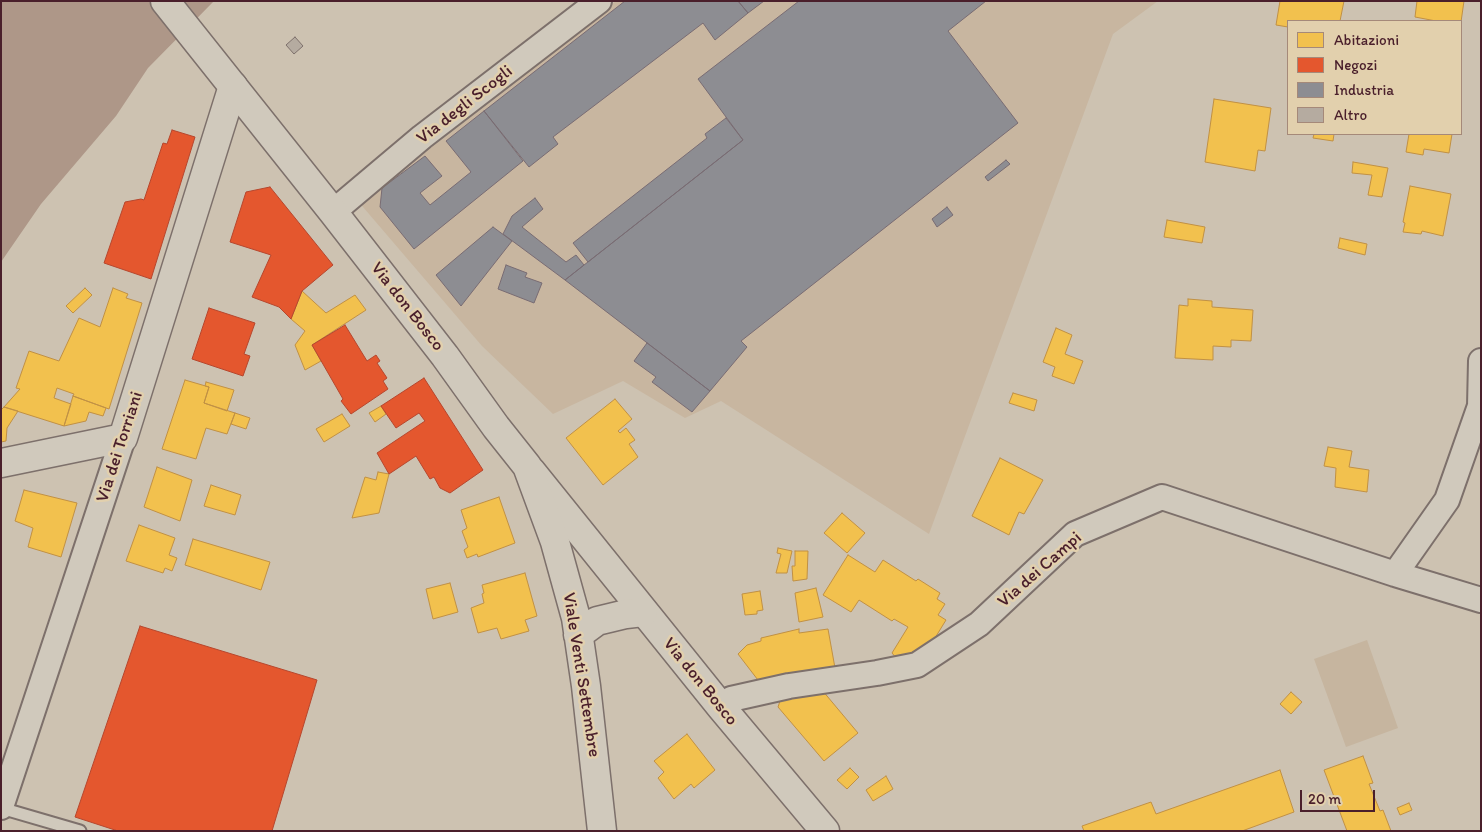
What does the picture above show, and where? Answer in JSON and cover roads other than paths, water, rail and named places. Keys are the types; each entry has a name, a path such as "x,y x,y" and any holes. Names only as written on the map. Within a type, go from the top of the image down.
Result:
{"main road":[{"name":"Via don Bosco","path":"165,1 333,212 445,356 496,427 527,466"},
{"name":"Via dei Torriani","path":"123,438 233,86"},
{"path":"1,463 123,438"},
{"name":"Viale Venti Settembre","path":"527,466 567,536 602,831"},
{"name":"Via don Bosco","path":"567,536 643,612 825,831"},
{"path":"578,635 597,621 643,612"}],"street":[{"name":"Via degli Scogli","path":"333,212 422,137 600,1"},
{"path":"1395,574 1447,500 1480,406 1481,361"},
{"name":"Via dei Torriani","path":"1,807 123,438"},
{"name":"Via dei Campi","path":"720,707 731,699 789,686 917,665 979,624 1076,534 1162,497 1395,574 1481,600"}],"lane":[{"path":"1,807 80,831"}]}
